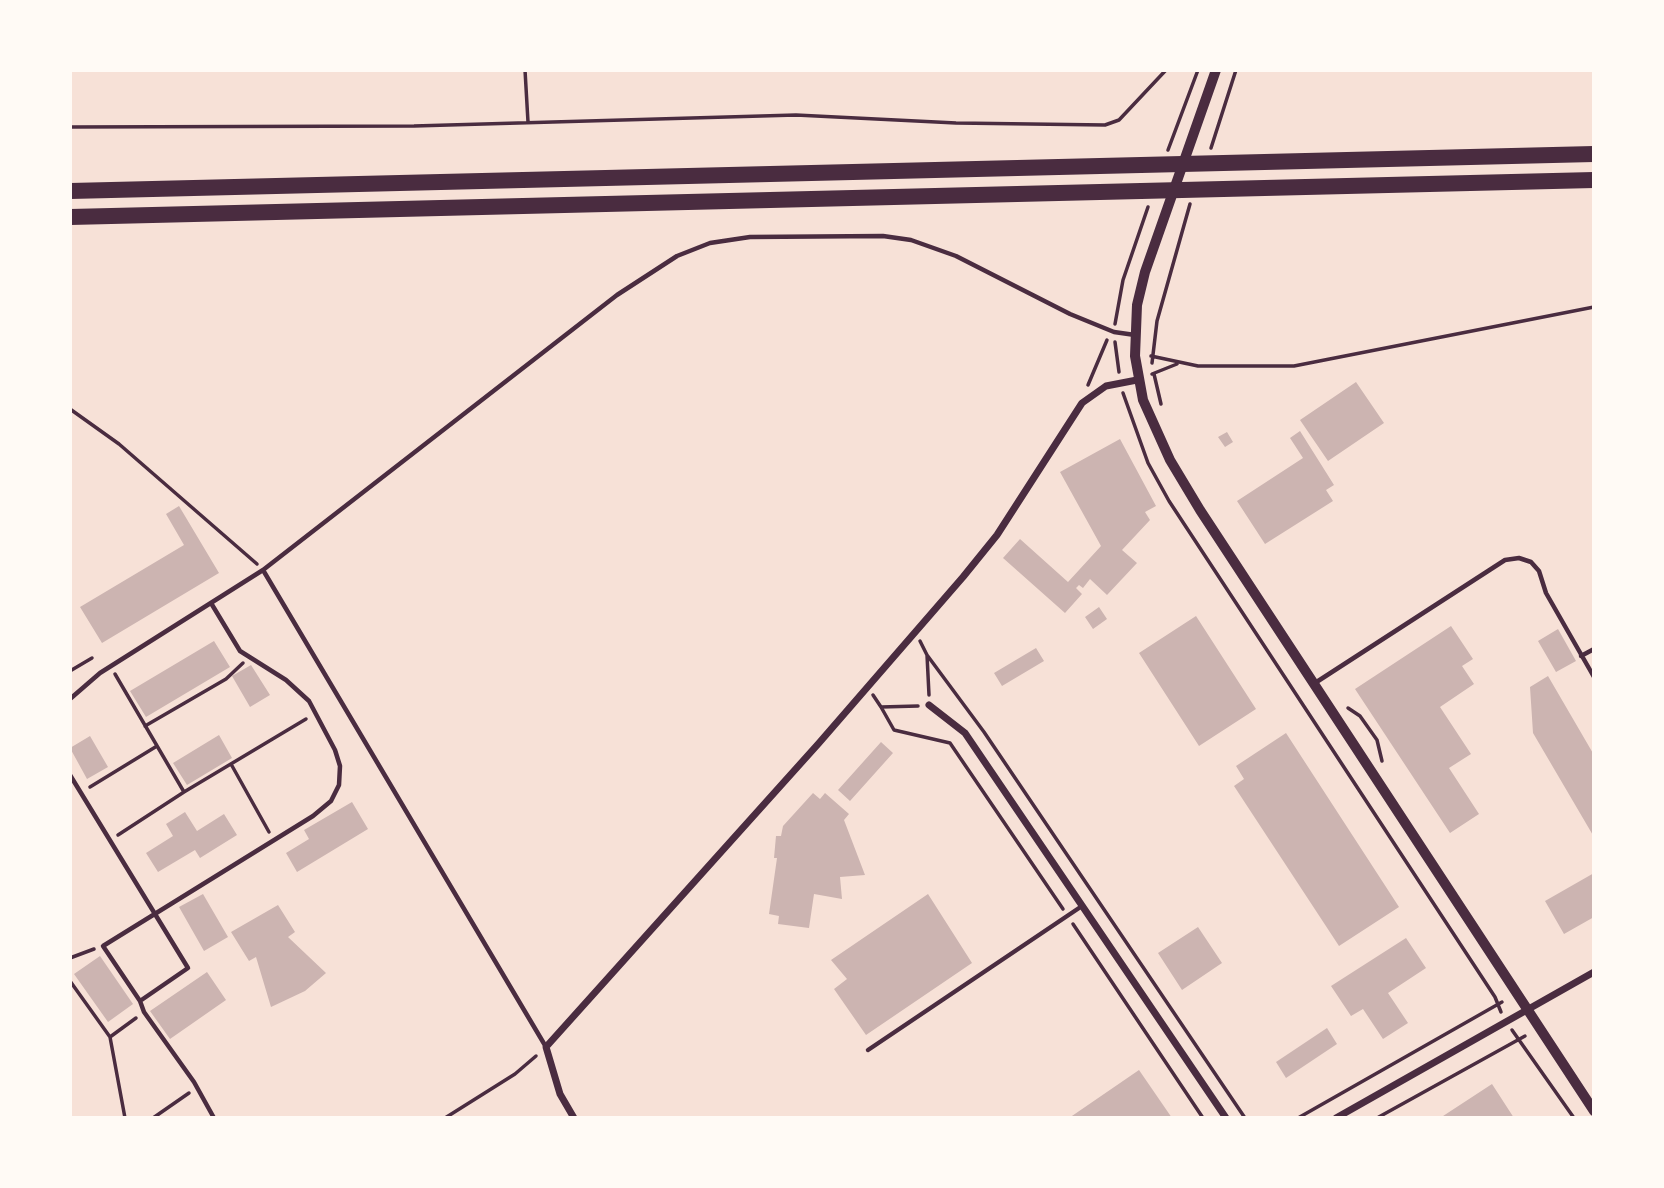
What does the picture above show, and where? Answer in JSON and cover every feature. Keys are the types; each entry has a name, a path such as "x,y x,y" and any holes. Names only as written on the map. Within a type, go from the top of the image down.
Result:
{"highway":[{"path":"70,191 1594,154"},
{"path":"70,217 1594,180"}],"street":[{"path":"1216,70 1145,272 1137,305 1137,380 1148,414 1176,470 1594,1111"},
{"path":"574,1118 559,1094 546,1046 868,688 997,535 1082,403 1095,391 1137,380"},
{"path":"929,705 965,733 1226,1118"},
{"path":"1336,1118 1594,972"}],"lane":[{"path":"70,699 110,667 263,570 617,295 677,256 710,243 772,237 883,236 911,240 956,256 1069,314 1114,332 1136,335"},
{"path":"1315,684 1505,560 1519,558 1531,562 1539,571 1546,593 1594,677"},
{"path":"263,570 546,1046"},
{"path":"211,603 233,642 299,690 317,712 340,766 340,785 324,808 103,946 214,1118"},
{"path":"1581,656 1594,649"},
{"path":"70,775 188,968 140,1001"},
{"path":"868,1050 1082,906"}],"path":[{"path":"525,70 528,122"},
{"path":"70,127 414,126 796,115 956,123 1105,125 1119,120 1166,70"},
{"path":"1165,159 1198,70"},
{"path":"1207,157 1236,70"},
{"path":"1152,195 1123,279 1114,332 1119,383 1148,463 1169,500 1495,997 1496,1006 1522,1038 1574,1118"},
{"path":"1152,356 1157,321 1194,195"},
{"path":"1135,350 1180,363 1240,367 1322,362 1594,307"},
{"path":"1082,403 1108,337 1114,332"},
{"path":"1137,380 1180,363"},
{"path":"70,409 119,444 263,570"},
{"path":"913,635 984,732 1245,1118"},
{"path":"881,707 929,705 927,655"},
{"path":"145,726 226,679 229,673 251,657"},
{"path":"70,671 92,658"},
{"path":"110,667 184,793"},
{"path":"868,688 894,730 950,743 1203,1118"},
{"path":"109,841 317,712"},
{"path":"81,793 157,746"},
{"path":"231,764 274,841"},
{"path":"70,958 103,946"},
{"path":"70,981 110,1037 125,1118"},
{"path":"1298,1118 1502,1002"},
{"path":"110,1037 144,1012"},
{"path":"1377,1118 1522,1038"},
{"path":"445,1118 515,1074 546,1046"},
{"path":"152,1118 197,1088"}],"building":[{"path":"1356,382 1384,423 1328,461 1300,420"},
{"path":"1300,431 1334,485 1326,490 1333,501 1265,544 1237,501 1303,458 1290,438"},
{"path":"1227,432 1233,442 1225,447 1218,437"},
{"path":"1120,439 1156,506 1145,512 1150,520 1122,550 1137,563 1107,595 1090,579 1083,588 1079,585 1076,588 1082,594 1065,613 1003,558 1020,539 1068,582 1101,546 1060,472"},
{"path":"179,506 219,573 102,643 80,607 184,545 166,514"},
{"path":"1099,607 1107,619 1093,629 1085,617"},
{"path":"1196,616 1256,709 1199,746 1139,653"},
{"path":"1451,626 1473,659 1462,666 1474,684 1440,707 1471,754 1449,768 1479,814 1450,833 1355,689"},
{"path":"1558,629 1576,661 1556,672 1538,641"},
{"path":"214,641 230,667 146,717 130,691"},
{"path":"1036,648 1044,661 1002,686 994,673"},
{"path":"251,665 270,695 250,707 232,676"},
{"path":"1548,676 1594,755 1594,837 1533,733 1530,687"},
{"path":"1286,733 1399,907 1339,946 1234,786 1244,779 1236,766"},
{"path":"219,735 232,758 187,785 173,763"},
{"path":"90,736 108,767 87,779 70,748"},
{"path":"881,742 893,753 850,801 838,790"},
{"path":"813,793 820,799 825,793 849,814 844,820 865,875 840,877 842,899 814,894 809,928 778,924 779,916 769,914 777,858 774,858 776,836 781,836 783,826"},
{"path":"352,802 368,829 297,872 286,853 309,839 304,830"},
{"path":"185,812 197,831 224,814 237,835 200,858 195,850 158,872 146,853 173,836 166,824"},
{"path":"1594,873 1594,917 1564,934 1545,901"},
{"path":"203,894 228,937 204,951 179,907"},
{"path":"928,894 972,963 866,1035 834,989 847,979 831,960"},
{"path":"278,905 295,932 288,937 326,973 305,991 271,1007 256,957 249,961 231,932"},
{"path":"1198,927 1222,963 1182,990 1158,953"},
{"path":"1406,938 1426,968 1388,993 1408,1023 1383,1039 1363,1009 1351,1016 1331,986"},
{"path":"100,956 133,1004 108,1022 74,974"},
{"path":"207,972 226,1000 170,1039 150,1011"},
{"path":"1327,1028 1337,1044 1286,1078 1276,1062"},
{"path":"1139,1070 1172,1118 1069,1118"},
{"path":"1492,1084 1514,1118 1440,1118"}]}
